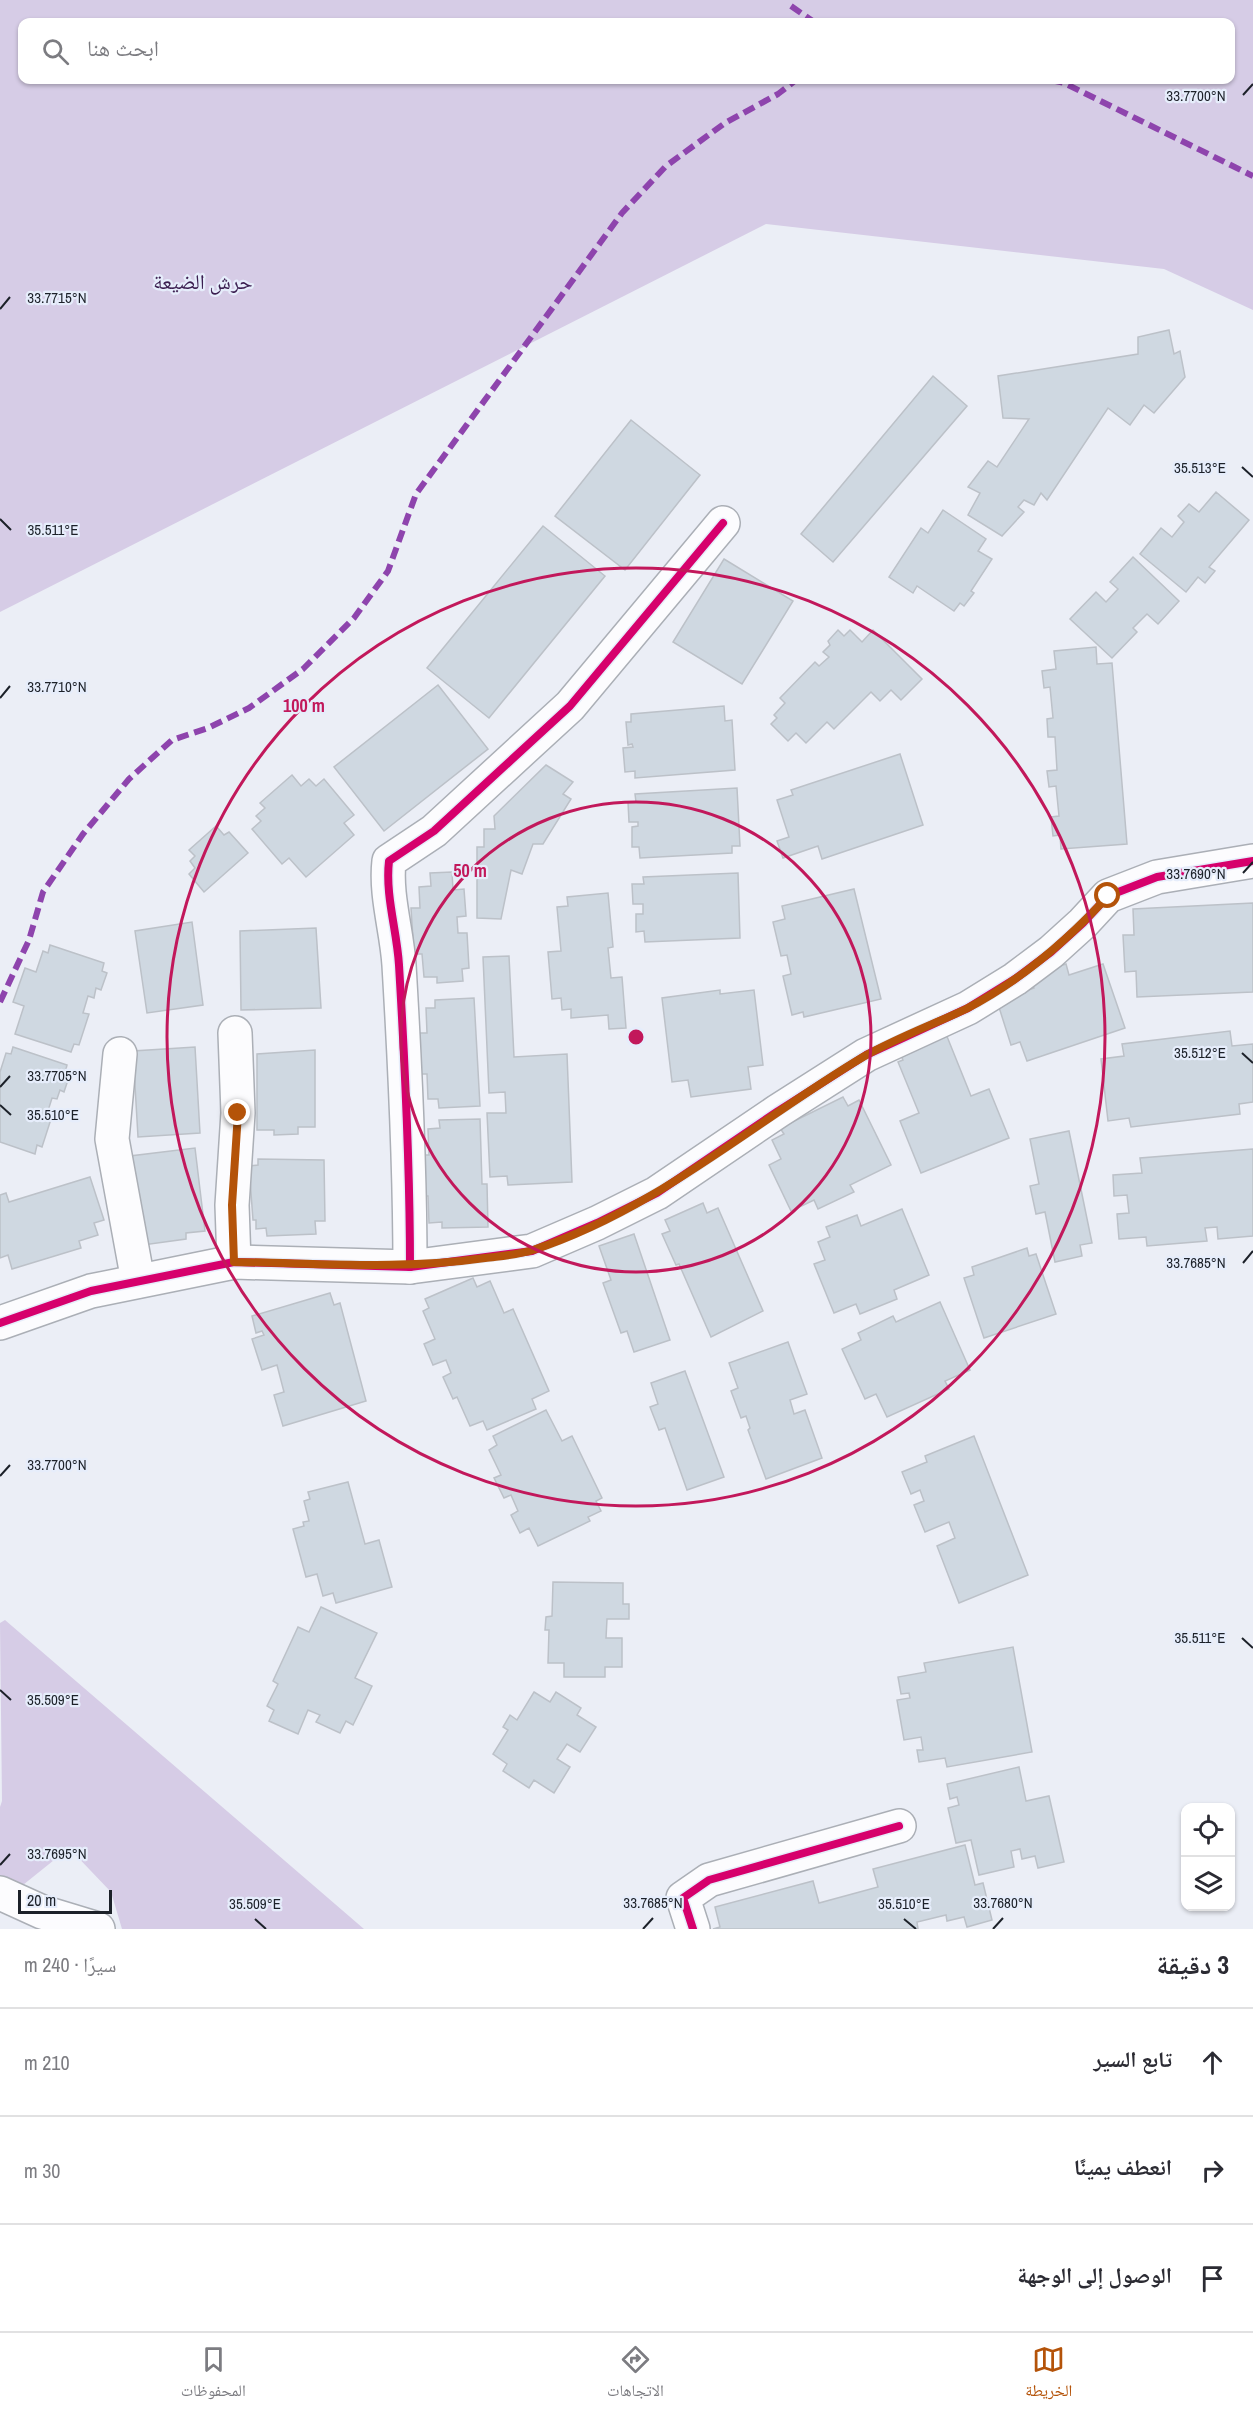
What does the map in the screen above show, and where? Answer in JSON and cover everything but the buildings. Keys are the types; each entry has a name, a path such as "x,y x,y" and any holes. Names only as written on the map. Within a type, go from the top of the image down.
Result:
{"street":[{"path":"411,1267 411,1191 399,962 387,877 389,861 434,831 570,706 723,523"},
{"path":"0,1323 91,1291 234,1262 411,1267 532,1251 597,1223 657,1193 866,1055 968,1008 1015,979 1059,945 1108,896 1157,878 1253,861"},
{"path":"234,1262 232,1205 238,1113 235,1033"},
{"path":"120,1054 112,1139 138,1281"},
{"path":"693,1929 683,1898 709,1880 899,1826"},
{"path":"0,1893 42,1912 98,1929"}],"green space":[{"name":"حرش الضيعة","path":"0,0 1253,0 1253,310 1164,269 766,224 0,612"},
{"path":"5,1620 364,1929 122,1929 111,1892 69,1848 18,1889 0,1878 0,1807 2,1801 0,1623"}],"marked path":[{"path":"791,6 808,18"},
{"path":"0,1002 29,940 43,892 83,834 129,779 172,740 208,728 249,708 303,669 354,618 388,571 416,494 622,213 666,166 725,123 778,94 791,84"},
{"path":"1066,84 1253,176"}],"cycle path":[{"path":"410,1267 403,1040 398,952 390,900 389,861 434,831 570,706 723,523"},
{"path":"0,1323 91,1291 234,1262 410,1267 532,1251 597,1223 657,1193 866,1055 968,1008 1015,979 1051,952 1108,896 1157,877 1253,861"},
{"path":"693,1929 683,1898 709,1880 899,1826"}],"route":[{"path":"238,1113 232,1205 234,1262 340,1263 411,1267 532,1251 597,1223 657,1193 866,1055 968,1008 1015,979 1051,952 1108,896"}]}
